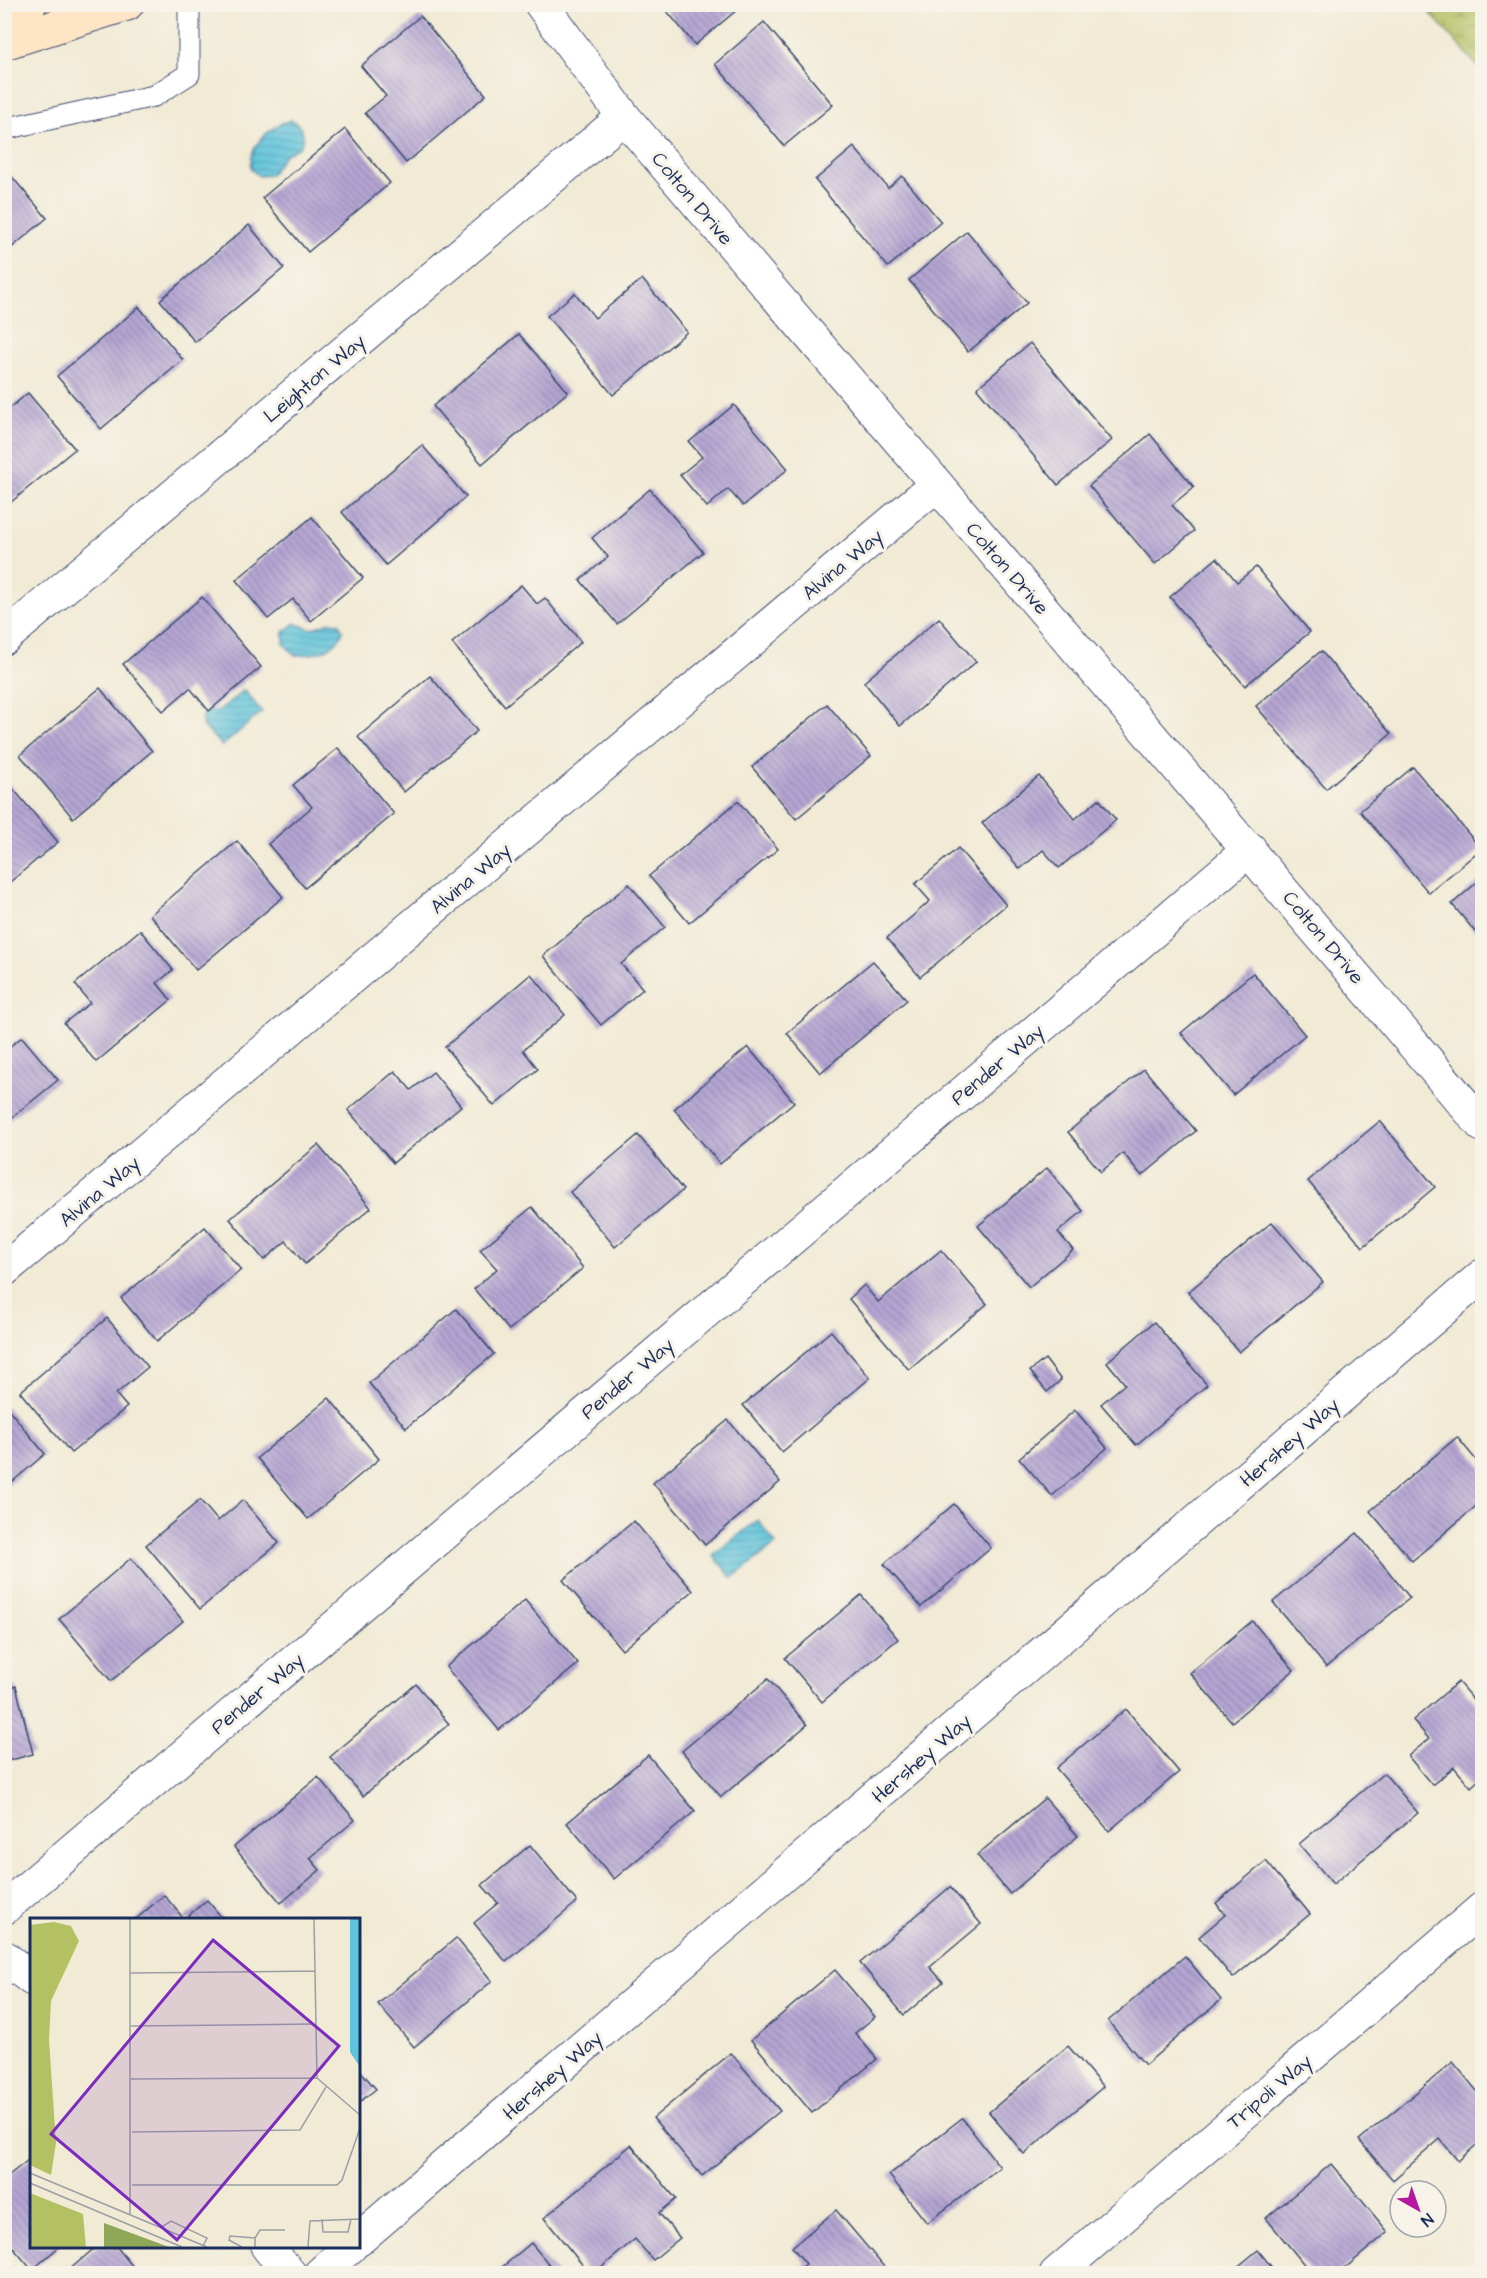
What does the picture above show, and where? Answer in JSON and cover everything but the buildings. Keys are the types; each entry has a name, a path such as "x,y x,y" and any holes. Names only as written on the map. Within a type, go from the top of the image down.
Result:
{"main road":[{"path":"4,13 30,4"},
{"path":"4,43 127,4"}],"street":[{"name":"Colton Drive","path":"542,4 624,117 936,485 1250,849 1482,1125"},
{"name":"Leighton Way","path":"4,638 624,117"},
{"name":"Alvina Way","path":"4,1270 936,485"},
{"name":"Pender Way","path":"4,1908 1250,849"},
{"name":"Hershey Way","path":"360,2238 1482,1276"},
{"name":"Tripoli Way","path":"1056,2274 1482,1910"},
{"path":"4,1957 30,1977"},
{"path":"268,2248 290,2274"},
{"path":"320,2274 350,2248"}],"lane":[{"path":"4,129 154,96 189,74 189,4"}],"green space":[{"path":"1423,5 1482,5 1482,71"}],"water":[{"path":"291,120 302,131 303,139 300,147 285,154 271,174 259,176 251,169 253,153 257,145 268,132"},
{"path":"330,622 339,623 343,631 335,644 324,651 295,655 284,644 284,632 295,623 311,629"},
{"path":"244,690 262,712 222,746 202,725 202,717 210,710 217,712"},
{"path":"758,1520 776,1544 732,1578 713,1555"}]}
